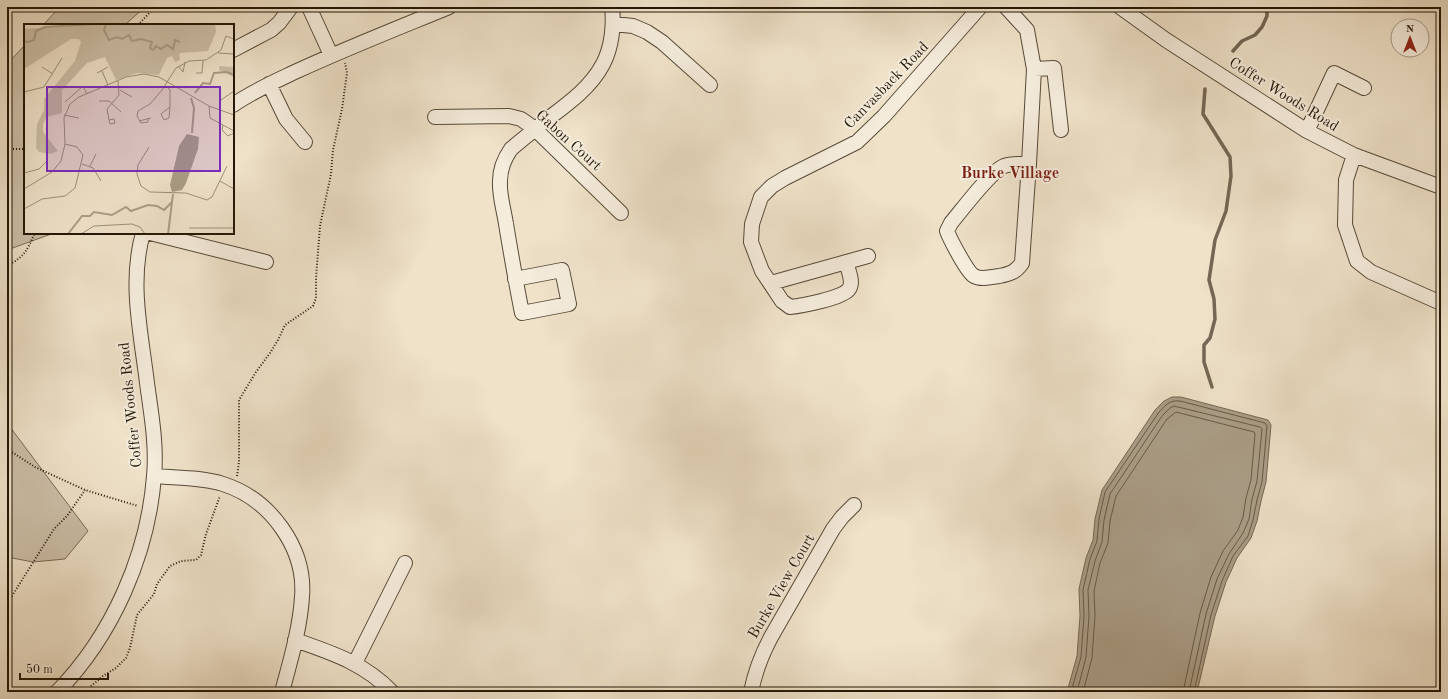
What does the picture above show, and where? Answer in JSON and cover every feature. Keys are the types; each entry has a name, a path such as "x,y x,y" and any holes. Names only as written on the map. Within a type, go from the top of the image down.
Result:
{"street":[{"path":"234,49 271,30 279,23 291,7"},
{"path":"309,7 336,53"},
{"path":"234,104 270,84 336,53 449,7"},
{"path":"515,279 500,182 501,170 505,157 511,149 578,96 604,64 610,45 614,24 612,7"},
{"name":"Canvasback Road","path":"846,262 851,281 849,289 843,294 799,306 790,307 782,301 762,271 750,242 752,224 761,197 772,186 785,178 857,142 884,116 980,7"},
{"path":"1006,7 1027,30 1034,69 1029,164 1022,263 1018,270 1011,274 984,278 975,277 970,273 947,231 951,223 992,174 1004,166 1029,164"},
{"name":"Coffer Woods Road","path":"1120,7 1166,40 1307,131 1354,156 1441,187"},
{"path":"614,24 633,26 647,32 662,42 710,85"},
{"path":"1034,69 1054,68 1061,130"},
{"path":"1307,131 1334,73 1364,88"},
{"path":"270,84 286,119 305,142"},
{"name":"Gabon Court","path":"435,117 509,116 521,119 535,129 621,213"},
{"path":"1354,156 1346,180 1345,225 1357,261 1371,272 1441,304"},
{"name":"Coffer Woods Road","path":"56,692 82,662 98,640 125,592 142,542 148,518 154,476 154,437 136,298 138,257 143,234"},
{"path":"154,234 266,262"},
{"path":"771,283 868,256"},
{"path":"154,476 199,479 231,487 255,500 276,518 292,545 301,572 302,597 295,640 282,692"},
{"name":"Burke View Court","path":"751,692 762,654 771,636 833,529 854,505"},
{"path":"355,663 405,563"},
{"path":"295,640 355,663 381,680 392,692"}],"path":[{"path":"139,24 155,7"},
{"path":"236,477 240,462 239,400 278,340 285,325 313,306 316,298 321,216 331,174 333,150 345,87 345,58 336,53"},
{"path":"7,149 24,149"},
{"path":"7,266 20,259 25,253 34,234"},
{"path":"7,449 36,467 85,490 139,506"},
{"path":"7,604 54,529 67,516 85,490"},
{"path":"84,692 103,676 116,668 126,658 130,648 137,615 154,594 157,584 170,566 181,561 196,560 201,555 206,534 221,492"}],"shaded area":[{"path":"60,7 145,7 127,24 44,24"},
{"path":"24,46 24,234 51,234 7,250 7,64"},
{"path":"7,423 88,531 65,559 33,562 7,557"}],"water":[{"path":"1172,397 1181,397 1268,420 1271,425 1266,482 1257,521 1251,538 1237,558 1226,582 1215,616 1197,692 1067,692 1077,656 1080,616 1079,589 1086,558 1093,540 1095,519 1102,490 1155,410 1164,401"}],"waterway":[{"path":"1233,51 1242,41 1255,35 1262,27 1267,16 1267,7"},
{"path":"1205,89 1203,114 1230,157 1231,176 1226,211 1215,240 1209,280 1214,299 1215,319 1210,338 1204,345 1204,362 1212,387"}],"district":[{"name":"Burke Village","path":"1010,172"}]}
